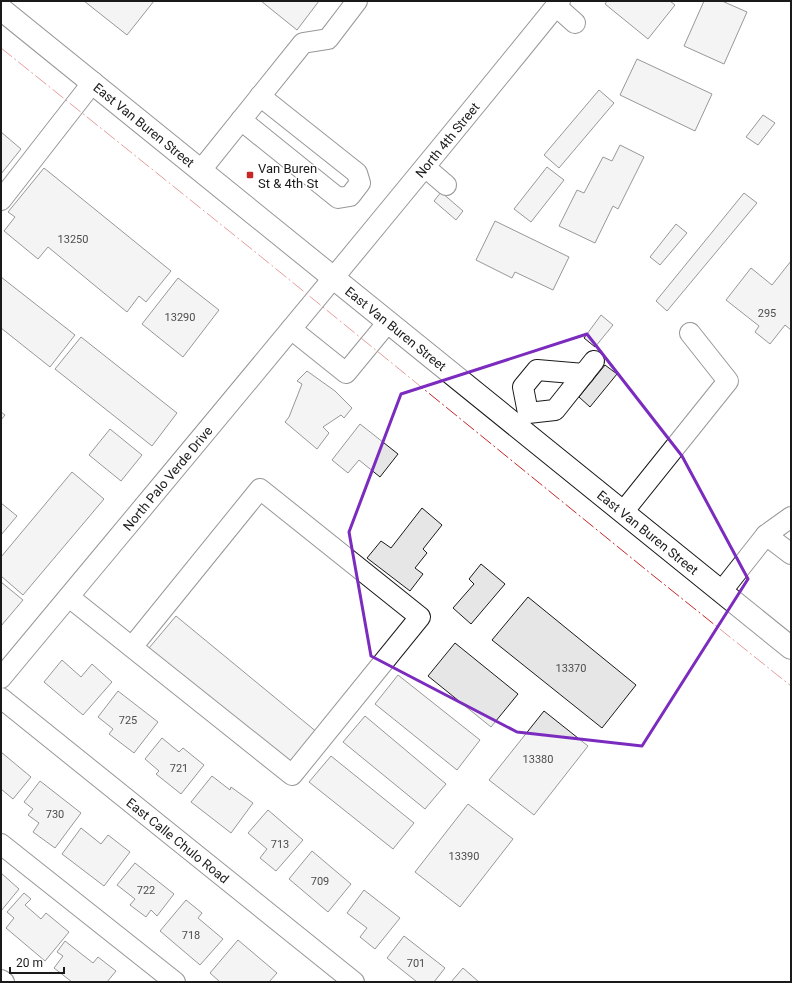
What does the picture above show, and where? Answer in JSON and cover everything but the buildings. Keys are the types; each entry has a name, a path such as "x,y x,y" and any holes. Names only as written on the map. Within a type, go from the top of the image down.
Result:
{"main road":[{"name":"East Van Buren Street","path":"1,9 388,322 522,419 623,512 791,648"}],"street":[{"path":"201,170 303,43 328,39 357,1"},
{"path":"558,4 575,23"},
{"name":"North 4th Street","path":"334,278 558,4"},
{"path":"1,200 93,82"},
{"path":"240,120 338,198 350,196 360,183 357,173 260,96"},
{"path":"425,167 446,185"},
{"name":"North Palo Verde Drive","path":"1,678 334,278"},
{"path":"291,330 346,373 388,322"},
{"path":"623,512 728,381 690,333"},
{"path":"589,368 555,410 522,419 523,387 537,370 589,368"},
{"path":"69,597 292,775 420,617 260,489 132,647"},
{"path":"721,592 766,535 791,516"},
{"path":"766,535 791,554"},
{"name":"East Calle Chulo Road","path":"1,698 354,982"},
{"path":"1,844 175,982"}],"highlighted area":[{"path":"587,334 682,456 748,579 642,746 517,732 371,656 349,532 401,394"}],"power":[{"path":"1,48 791,686"}],"place":[{"name":"Van Buren St & 4th St","path":"250,175"}]}
